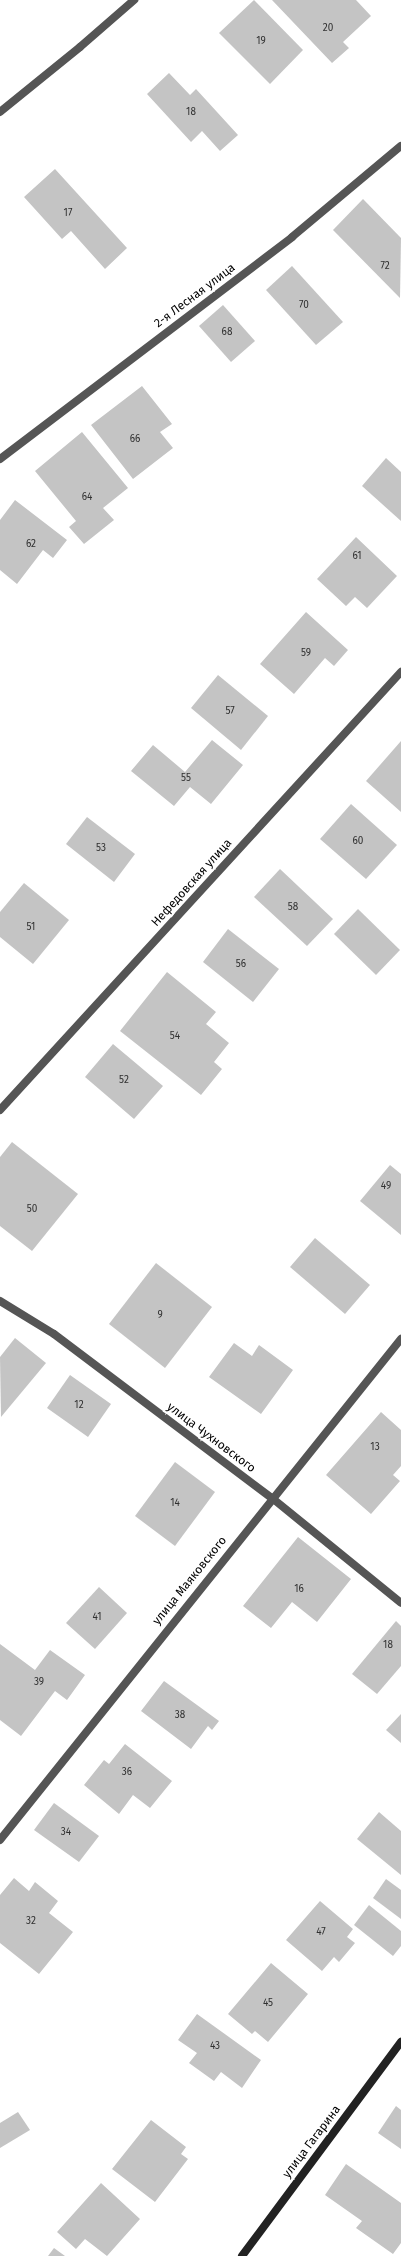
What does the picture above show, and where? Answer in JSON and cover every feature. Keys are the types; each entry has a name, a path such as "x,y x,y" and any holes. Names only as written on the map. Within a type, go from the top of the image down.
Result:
{"main road":[{"name":"улица Гагарина","path":"242,2256 401,2042"}],"street":[{"path":"0,112 80,47 134,0"},
{"name":"2-я Лесная улица","path":"0,459 292,237 401,146"},
{"name":"Нефедовская улица","path":"0,1110 401,672"},
{"name":"улица Чухновского","path":"0,1301 54,1334 272,1498 401,1603"},
{"name":"улица Маяковского","path":"0,1840 272,1498 401,1339"}],"building":[{"path":"254,0 303,50 270,84 219,33"},
{"path":"272,0 356,0 371,16 343,42 349,48 332,63"},
{"path":"169,73 190,95 196,89 238,135 220,151 202,131 191,142 147,94"},
{"path":"55,169 127,248 105,269 71,231 62,239 24,197"},
{"path":"363,199 401,238 400,298 333,230"},
{"path":"292,266 343,322 316,345 266,290"},
{"path":"223,305 255,341 231,362 199,326"},
{"path":"142,386 172,424 160,432 173,448 133,479 91,425"},
{"path":"82,432 128,488 103,508 114,520 84,544 69,527 76,521 35,471"},
{"path":"386,458 401,472 401,521 362,486"},
{"path":"15,500 67,540 53,558 43,550 17,584 0,570 0,520"},
{"path":"356,537 397,576 367,608 355,597 346,606 317,579"},
{"path":"306,612 348,650 334,666 325,658 294,694 260,664"},
{"path":"218,675 268,716 241,750 191,708"},
{"path":"212,740 243,765 211,804 190,787 174,806 131,771 153,745 185,772"},
{"path":"401,741 401,812 366,781"},
{"path":"351,804 397,845 366,879 320,839"},
{"path":"87,817 135,854 114,882 66,844"},
{"path":"280,869 333,919 307,946 254,897"},
{"path":"24,883 69,920 33,964 0,937 0,912"},
{"path":"358,909 400,950 376,975 334,934"},
{"path":"228,929 279,969 253,1002 203,962"},
{"path":"167,972 216,1012 206,1024 229,1043 214,1062 222,1069 201,1095 120,1031"},
{"path":"113,1044 163,1086 134,1119 85,1077"},
{"path":"12,1142 78,1194 32,1251 0,1226 0,1157"},
{"path":"390,1165 401,1174 401,1235 360,1201"},
{"path":"315,1238 370,1285 345,1314 290,1267"},
{"path":"156,1263 212,1307 165,1368 109,1324"},
{"path":"15,1338 46,1363 1,1417 0,1357"},
{"path":"234,1343 252,1356 259,1345 293,1370 261,1414 209,1377"},
{"path":"70,1375 111,1404 88,1437 47,1408"},
{"path":"381,1412 401,1430 401,1466 393,1475 400,1481 371,1514 326,1475"},
{"path":"175,1462 215,1492 175,1546 135,1516"},
{"path":"298,1537 351,1579 317,1622 292,1602 271,1628 243,1606"},
{"path":"99,1587 127,1613 95,1649 66,1623"},
{"path":"396,1621 401,1626 401,1666 377,1694 352,1674"},
{"path":"0,1644 35,1670 50,1650 85,1675 67,1700 55,1691 21,1736 0,1720"},
{"path":"164,1681 219,1721 212,1730 208,1726 191,1749 141,1711"},
{"path":"401,1714 401,1743 386,1730"},
{"path":"125,1744 172,1781 150,1808 133,1795 119,1814 84,1785 104,1760 109,1764"},
{"path":"54,1803 99,1836 79,1862 34,1830"},
{"path":"379,1812 401,1831 401,1875 357,1839"},
{"path":"14,1878 29,1891 35,1882 58,1901 49,1913 73,1932 39,1974 0,1943 0,1895"},
{"path":"386,1879 401,1890 401,1919 373,1898"},
{"path":"320,1901 353,1929 347,1937 355,1943 339,1962 334,1957 322,1971 286,1940"},
{"path":"369,1905 401,1931 401,1946 393,1956 354,1925"},
{"path":"271,1963 308,1994 268,2042 255,2031 252,2034 228,2014"},
{"path":"197,2014 261,2060 242,2088 221,2072 214,2081 189,2063 197,2053 178,2040"},
{"path":"396,2106 401,2110 401,2149 378,2133"},
{"path":"18,2112 30,2130 0,2148 0,2123"},
{"path":"151,2120 186,2147 181,2154 188,2159 155,2202 112,2169"},
{"path":"346,2164 401,2203 401,2243 393,2254 356,2228 362,2221 325,2195"},
{"path":"101,2183 140,2219 107,2256 85,2239 76,2249 57,2232"},
{"path":"54,2248 65,2256 48,2256"}]}
